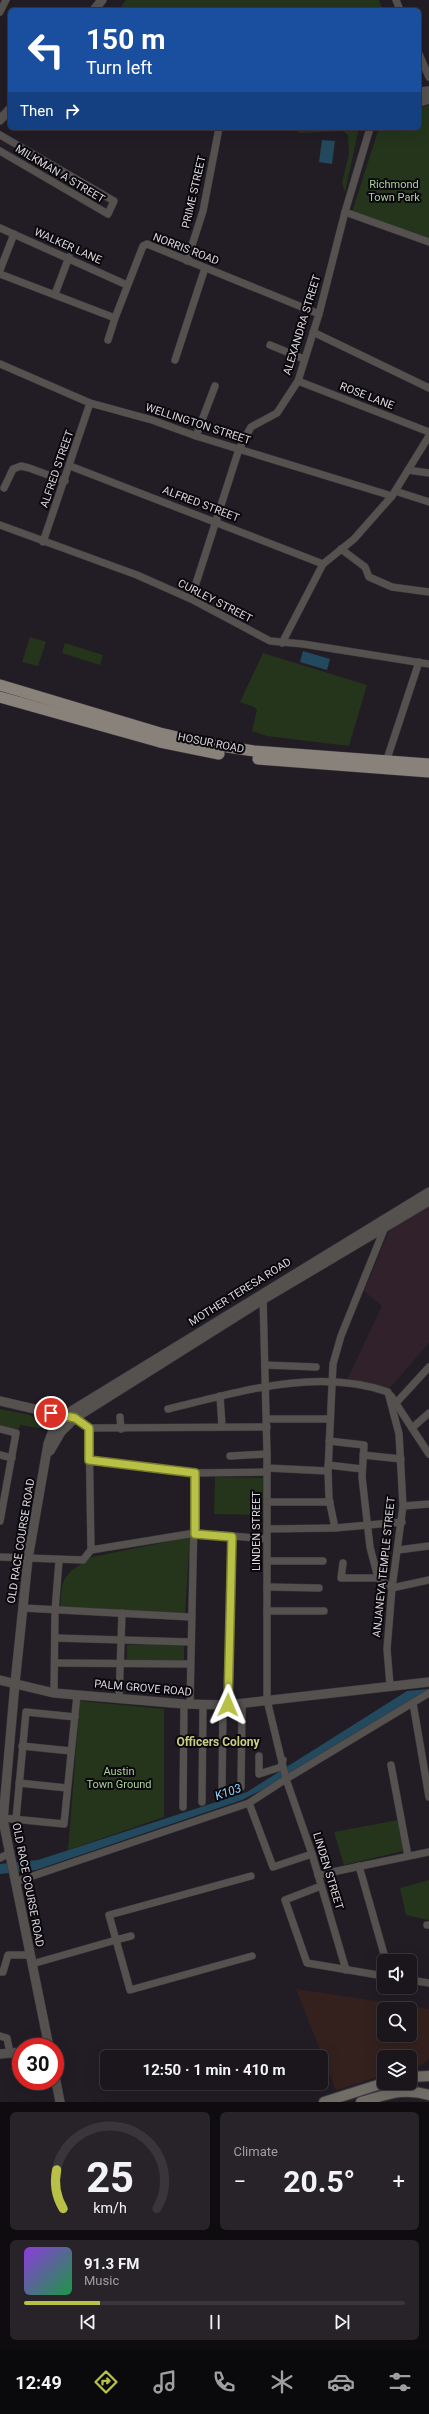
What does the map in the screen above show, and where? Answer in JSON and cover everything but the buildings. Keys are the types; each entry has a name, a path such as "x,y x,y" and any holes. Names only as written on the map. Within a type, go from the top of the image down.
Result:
{"main road":[{"name":"HOSUR ROAD","path":"0,685 160,733 208,744 254,751 429,764"},
{"name":"HOSUR ROAD","path":"0,697 160,742 206,752 299,762 429,772"},
{"path":"324,2102 377,2085"},
{"path":"361,2102 403,2090 413,2090 429,2095"}],"street":[{"path":"0,12 6,0"},
{"path":"96,8 102,0"},
{"path":"421,59 429,77"},
{"path":"0,120 8,111"},
{"name":"PRIME STREET","path":"187,261 203,211 219,130"},
{"name":"ALEXANDRA STREET","path":"190,599 217,522 239,449 251,427 277,413 298,381 319,314 344,212 369,130"},
{"name":"MILKMAN A STREET","path":"0,135 114,201 108,214 0,151"},
{"path":"344,212 429,242"},
{"name":"WALKER LANE","path":"0,228 69,257 127,285"},
{"path":"0,270 14,234"},
{"name":"NORRIS ROAD","path":"108,340 127,285 144,244 319,314"},
{"path":"55,294 69,257"},
{"path":"175,360 205,268"},
{"path":"0,274 115,318"},
{"path":"313,332 429,388"},
{"path":"270,345 304,359"},
{"name":"WELLINGTON STREET","path":"0,364 90,403 152,420 196,436 393,494 429,502"},
{"name":"ROSE LANE","path":"298,381 429,432"},
{"path":"196,436 215,386"},
{"name":"ALFRED STREET","path":"43,542 65,481 90,403"},
{"path":"282,643 323,564 354,539 393,494 429,436"},
{"path":"4,488 12,469 21,466 65,481"},
{"name":"ALFRED STREET","path":"70,466 323,564"},
{"path":"408,470 429,473"},
{"name":"CURLEY STREET","path":"0,525 43,542 130,572 190,599 270,641 303,644 429,664"},
{"path":"341,549 365,567 369,577 392,587 429,592"},
{"path":"387,760 419,662"},
{"name":"MOTHER TERESA ROAD","path":"45,1464 52,1446 75,1418 263,1296 429,1192"},
{"name":"MOTHER TERESA ROAD","path":"45,1464 53,1428 64,1415 263,1296 429,1201"},
{"path":"335,1528 330,1502 328,1468 330,1441 330,1382 341,1336 385,1227"},
{"name":"LINDEN STREET","path":"263,1296 267,1427 267,1700 283,1760 286,1778 312,1854 346,1970"},
{"path":"265,1365 316,1367"},
{"path":"396,1403 429,1367"},
{"path":"168,1409 266,1385 330,1382 368,1385 388,1392 429,1452"},
{"name":"ANJANEYA TEMPLE STREET","path":"388,1392 399,1434 403,1506 392,1588 387,1649 390,1685"},
{"path":"220,1396 222,1426"},
{"path":"0,1401 75,1418 89,1428 121,1429 222,1426 267,1427"},
{"path":"412,1428 429,1413"},
{"path":"120,1417 121,1429"},
{"path":"266,1419 330,1420"},
{"path":"0,1557 59,1561 83,1560 91,1550 89,1428"},
{"path":"0,1430 16,1433 8,1480 2,1502 0,1521"},
{"path":"330,1441 364,1445 362,1469 370,1547 378,1578"},
{"path":"230,1456 267,1454"},
{"path":"0,1455 12,1458"},
{"path":"363,1455 401,1459"},
{"path":"89,1460 195,1473 328,1468 362,1469"},
{"name":"OLD RACE COURSE ROAD","path":"45,1464 28,1559 3,1818 47,2038"},
{"path":"183,1807 195,1534 195,1473"},
{"path":"0,1479 8,1480"},
{"path":"267,1502 330,1502"},
{"path":"403,1506 429,1504"},
{"path":"267,1529 369,1527 402,1522"},
{"path":"91,1550 195,1534 267,1539"},
{"path":"222,1791 232,1537"},
{"path":"398,1550 429,1546"},
{"path":"54,1693 55,1611 59,1561"},
{"path":"267,1561 323,1561"},
{"path":"343,1562 341,1578 378,1578 392,1588 429,1580"},
{"path":"267,1587 319,1588"},
{"path":"23,1608 55,1611 191,1617"},
{"path":"267,1611 324,1612"},
{"path":"119,1699 122,1613"},
{"path":"55,1638 191,1642"},
{"path":"55,1663 190,1664"},
{"name":"PALM GROVE ROAD","path":"0,1680 54,1693 202,1705 242,1705 267,1700 390,1685 429,1682"},
{"path":"15,1878 249,1803 286,1778 429,1693"},
{"path":"3,1818 64,1824 77,1695"},
{"path":"413,1703 426,1757 429,1797"},
{"path":"202,1705 202,1802"},
{"path":"241,1787 242,1705"},
{"path":"16,1819 26,1712 75,1717"},
{"path":"22,1746 71,1751"},
{"path":"259,1756 259,1774 281,1767 283,1760"},
{"path":"392,1765 408,1856"},
{"path":"19,1784 67,1788"},
{"path":"249,1803 273,1867 312,1854"},
{"path":"318,1875 429,1852"},
{"path":"0,1858 11,1857"},
{"path":"359,1866 384,1954"},
{"path":"251,1876 109,1915 130,1990 252,1956"},
{"path":"321,1886 285,1900 307,1963 377,1975"},
{"path":"0,1972 3,1972 8,1955 31,1960 131,1936"},
{"path":"417,1981 429,1983"},
{"path":"0,2036 7,2038 10,2053 0,2054"},
{"path":"58,2090 60,2102"}],"shaded area":[{"path":"429,1205 429,1343 388,1390 369,1383 347,1380 382,1306 364,1291 390,1228"},
{"path":"296,1989 382,2002 377,2002 377,2042 417,2042 417,2007 429,2009 429,2059 417,2066 417,2050 377,2050 377,2077 336,2090 328,2070 328,2050 320,2050"}],"green space":[{"path":"126,0 379,0 382,8 120,8"},
{"name":"Richmond Town Park","path":"429,105 429,239 352,212 378,130 421,130 421,107"},
{"path":"293,130 359,130 345,192 342,183 349,154 348,135 343,131 300,133"},
{"path":"30,637 46,642 38,666 22,662"},
{"path":"65,643 103,655 100,665 62,653"},
{"path":"263,653 367,685 349,746 267,736 252,731 257,710 254,707 240,702"},
{"path":"0,1409 30,1415 41,1423 40,1428 20,1425 19,1429 0,1426"},
{"path":"215,1477 263,1478 262,1515 214,1514"},
{"path":"190,1537 185,1613 60,1608 62,1586 65,1578 72,1570 92,1557"},
{"path":"127,1645 184,1645 184,1661 127,1661"},
{"name":"Austin Town Ground","path":"80,1701 164,1709 164,1817 68,1850"},
{"path":"398,1820 403,1851 344,1865 334,1832"},
{"path":"429,1880 429,1920 406,1915 400,1888"}],"water":[{"path":"322,140 335,141 332,164 319,162"},
{"path":"303,651 330,659 327,670 300,662"},
{"path":"429,1689 291,1775 242,1800 36,1870 0,1874 0,1864 38,1860 247,1792 407,1691"}],"district":[{"name":"Officers Colony","path":"218,1742"}],"route":[{"path":"51,1413 75,1418 89,1428 89,1460 195,1473 195,1534 232,1537 228,1705"}],"water label":[{"name":"K103","path":"228,1792"}]}
